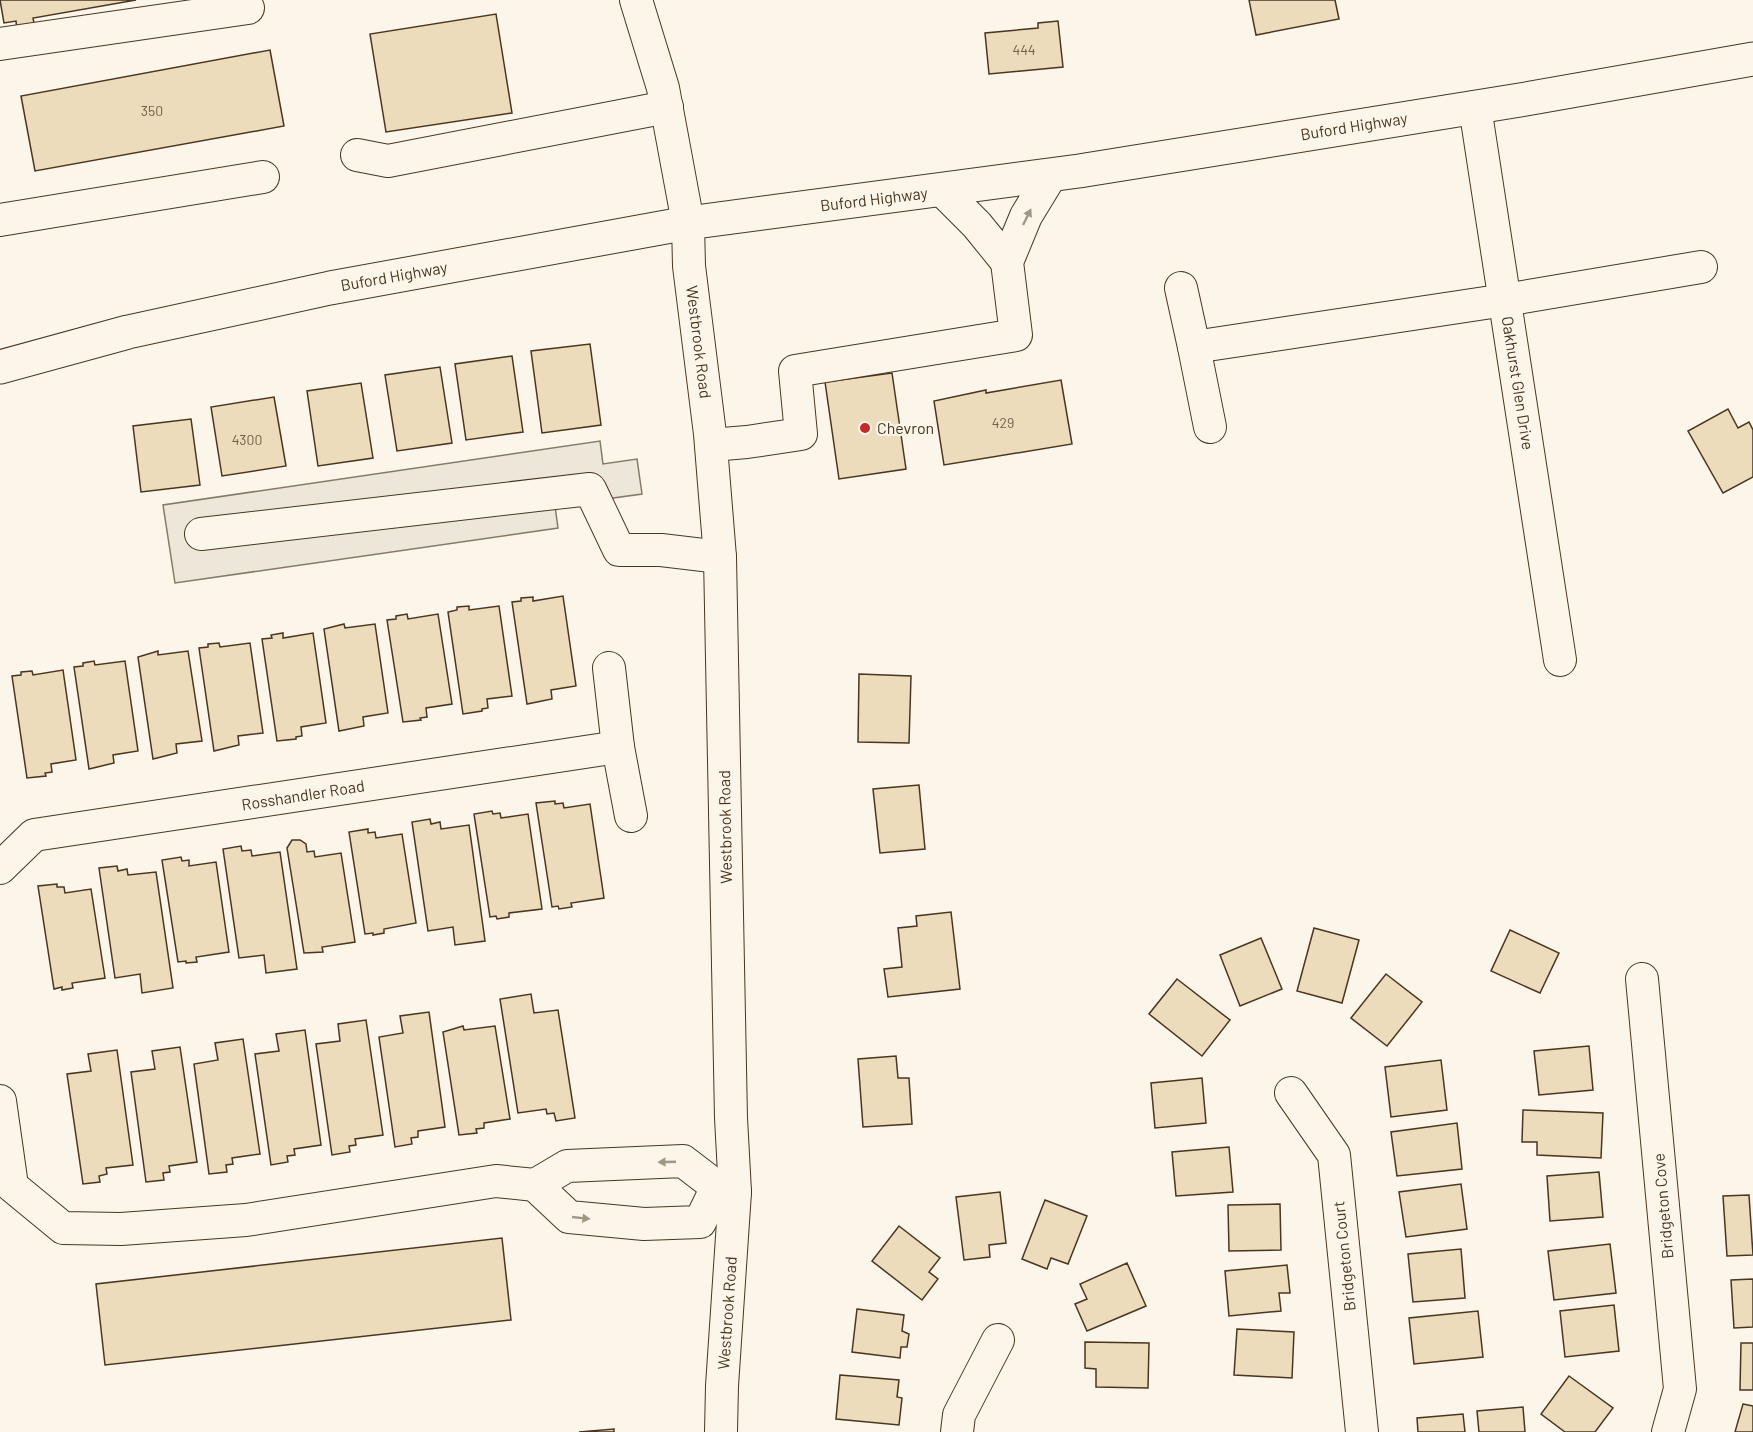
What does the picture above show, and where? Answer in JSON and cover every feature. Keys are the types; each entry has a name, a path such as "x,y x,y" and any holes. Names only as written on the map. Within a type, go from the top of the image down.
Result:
{"main road":[{"name":"Buford Highway","path":"0,367 128,332 330,288 688,223 1051,175 1475,107 1753,59"}],"street":[{"name":"Westbrook Road","path":"636,0 663,88 688,223 689,266 711,445 720,557 731,1094 726,1189 721,1432"},
{"path":"0,44 248,8"},
{"path":"357,155 388,161 667,107"},
{"name":"Oakhurst Glen Drive","path":"1475,107 1560,660"},
{"path":"711,445 801,434 795,371 1016,335 1007,262 1026,216 1051,175"},
{"path":"0,220 263,177"},
{"path":"942,190 977,225 1007,262"},
{"path":"1194,347 1505,300 1701,267"},
{"path":"1180,288 1210,427"},
{"path":"201,534 590,489 619,550 662,550 720,557"},
{"path":"609,668 618,747 631,816"},
{"name":"Rosshandler Road","path":"0,868 34,835 618,747"},
{"name":"Bridgeton Cove","path":"1642,978 1680,1389 1668,1432"},
{"name":"Bridgeton Court","path":"1291,1093 1334,1155 1362,1432"},
{"path":"0,1101 12,1186 63,1228 121,1229 246,1220 496,1181 535,1185 567,1166 683,1161 726,1189 700,1222 644,1224 569,1217 535,1185"},
{"path":"957,1432 959,1415 998,1340"}],"shaded area":[{"path":"600,441 603,464 637,459 642,494 555,506 558,528 175,583 163,505"}],"building":[{"path":"0,0 136,0 33,18 35,28 17,31 16,21 4,23"},
{"path":"1249,0 1335,0 1339,19 1256,35"},
{"path":"496,14 512,113 386,132 370,34"},
{"path":"1058,21 1063,67 989,74 985,33 1038,28 1038,23"},
{"path":"270,50 284,126 35,171 21,96"},
{"path":"590,344 601,425 542,433 531,351"},
{"path":"512,356 523,432 466,440 455,364"},
{"path":"440,367 452,443 397,451 385,375"},
{"path":"892,373 906,469 839,479 825,382"},
{"path":"1061,380 1072,444 944,465 934,401 986,390 986,393"},
{"path":"361,383 373,458 318,466 307,391"},
{"path":"274,397 286,466 222,476 211,407"},
{"path":"1728,409 1738,428 1749,422 1753,430 1753,477 1723,493 1688,431"},
{"path":"191,419 200,485 141,492 133,426"},
{"path":"563,596 576,686 551,690 552,699 527,704 512,602 521,601 521,598 533,597 533,601"},
{"path":"469,606 469,610 499,606 512,696 487,699 488,708 463,714 448,612 457,610 457,607"},
{"path":"407,614 408,619 438,614 452,704 426,708 427,717 403,722 387,620"},
{"path":"344,624 345,628 375,624 388,713 363,717 364,726 339,731 324,629"},
{"path":"283,633 283,638 313,633 326,723 301,727 302,736 277,741 262,639"},
{"path":"219,643 220,647 250,643 263,733 238,736 239,745 214,751 199,648"},
{"path":"158,651 158,655 188,651 202,741 176,744 177,753 153,759 138,657"},
{"path":"94,661 95,665 125,661 138,751 113,755 114,763 89,769 74,667"},
{"path":"63,670 76,760 51,764 52,772 45,773 46,776 27,778 12,676 21,675 21,672 32,671 33,675"},
{"path":"859,674 911,676 909,743 858,742"},
{"path":"919,785 925,849 880,853 873,789"},
{"path":"555,801 555,804 563,803 564,808 590,804 604,898 571,903 572,907 559,909 558,906 552,907 536,803"},
{"path":"492,811 493,814 500,813 501,818 528,814 542,909 509,913 509,917 497,919 496,916 490,917 474,814"},
{"path":"430,819 431,824 440,822 441,829 469,825 485,941 455,945 453,927 428,931 412,822"},
{"path":"368,829 368,833 375,832 376,838 402,834 416,923 384,929 384,933 373,935 373,933 365,934 349,832"},
{"path":"292,840 300,840 306,844 307,852 314,851 315,857 341,853 355,942 322,947 323,952 304,953 287,848"},
{"path":"241,846 242,851 251,850 252,856 280,852 297,969 266,973 264,955 239,958 223,849"},
{"path":"181,857 182,861 189,860 189,866 216,862 229,952 196,957 197,962 178,962 162,860"},
{"path":"117,866 118,871 127,869 128,875 156,872 173,988 142,993 140,974 115,978 99,868"},
{"path":"57,884 57,887 64,887 65,893 91,889 105,978 72,983 73,988 62,990 62,987 54,989 38,886"},
{"path":"951,912 960,989 888,997 884,969 902,967 898,928 917,926 916,916"},
{"path":"1314,928 1359,940 1342,1003 1297,991"},
{"path":"1510,930 1559,953 1540,993 1491,971"},
{"path":"1261,938 1282,989 1240,1006 1220,955"},
{"path":"1386,974 1422,1002 1387,1046 1351,1018"},
{"path":"1177,979 1230,1020 1202,1056 1149,1014"},
{"path":"531,994 534,1013 558,1010 575,1118 556,1121 554,1113 547,1114 546,1109 518,1113 500,999"},
{"path":"429,1012 445,1127 418,1131 418,1137 411,1138 412,1144 395,1147 379,1037 403,1033 400,1016"},
{"path":"366,1020 383,1135 355,1139 356,1145 349,1146 350,1152 332,1155 316,1044 340,1041 338,1024"},
{"path":"463,1026 464,1030 495,1026 510,1119 484,1123 484,1128 476,1129 477,1133 459,1135 443,1032"},
{"path":"305,1030 321,1145 294,1149 295,1155 287,1156 288,1162 271,1165 255,1054 279,1051 276,1034"},
{"path":"243,1039 260,1154 232,1158 233,1164 226,1165 227,1172 209,1174 194,1064 218,1060 215,1043"},
{"path":"1589,1046 1593,1090 1539,1095 1534,1051"},
{"path":"180,1047 197,1162 169,1166 170,1172 163,1173 164,1180 146,1182 131,1072 155,1069 152,1051"},
{"path":"117,1050 133,1165 106,1168 107,1174 99,1176 100,1182 83,1184 67,1074 91,1071 88,1054"},
{"path":"896,1056 898,1078 909,1078 912,1124 863,1127 858,1059"},
{"path":"1441,1060 1447,1110 1391,1117 1385,1067"},
{"path":"1202,1078 1206,1123 1155,1128 1151,1083"},
{"path":"1523,1110 1603,1113 1601,1158 1537,1155 1537,1142 1522,1142"},
{"path":"1457,1123 1462,1169 1397,1176 1391,1132"},
{"path":"1229,1147 1233,1192 1176,1196 1172,1152"},
{"path":"1599,1172 1603,1217 1550,1221 1547,1176"},
{"path":"1461,1184 1467,1229 1406,1237 1399,1192"},
{"path":"1000,1192 1006,1243 989,1245 990,1257 964,1260 956,1197"},
{"path":"1749,1195 1753,1255 1727,1256 1723,1196"},
{"path":"1045,1200 1087,1216 1068,1264 1051,1258 1047,1269 1022,1259"},
{"path":"1280,1204 1281,1250 1229,1251 1228,1205"},
{"path":"899,1226 940,1258 929,1272 938,1279 922,1300 872,1261"},
{"path":"502,1238 511,1320 105,1365 96,1284"},
{"path":"1610,1244 1616,1293 1554,1300 1548,1251"},
{"path":"1461,1249 1465,1298 1413,1302 1408,1254"},
{"path":"1127,1263 1146,1306 1087,1331 1075,1304 1087,1299 1080,1284"},
{"path":"1287,1265 1290,1293 1279,1293 1281,1311 1229,1316 1225,1271"},
{"path":"1753,1279 1753,1327 1734,1328 1731,1280"},
{"path":"1614,1305 1619,1351 1565,1357 1560,1311"},
{"path":"857,1309 904,1315 902,1331 909,1334 907,1347 901,1347 900,1358 852,1352"},
{"path":"1478,1311 1483,1357 1414,1364 1409,1318"},
{"path":"1237,1329 1294,1332 1292,1378 1234,1375"},
{"path":"1085,1342 1149,1343 1148,1388 1096,1387 1096,1369 1085,1368"},
{"path":"1741,1343 1753,1343 1753,1390 1740,1390"},
{"path":"840,1375 899,1380 897,1397 902,1398 899,1425 836,1419"},
{"path":"1569,1376 1613,1408 1595,1432 1565,1432 1541,1414"},
{"path":"1743,1404 1753,1406 1753,1432 1735,1432"},
{"path":"1523,1407 1525,1432 1479,1432 1477,1411"},
{"path":"1463,1414 1465,1432 1418,1432 1417,1418"},
{"path":"614,1429 614,1432 579,1432"}],"place":[{"name":"Chevron","path":"865,428"}]}
